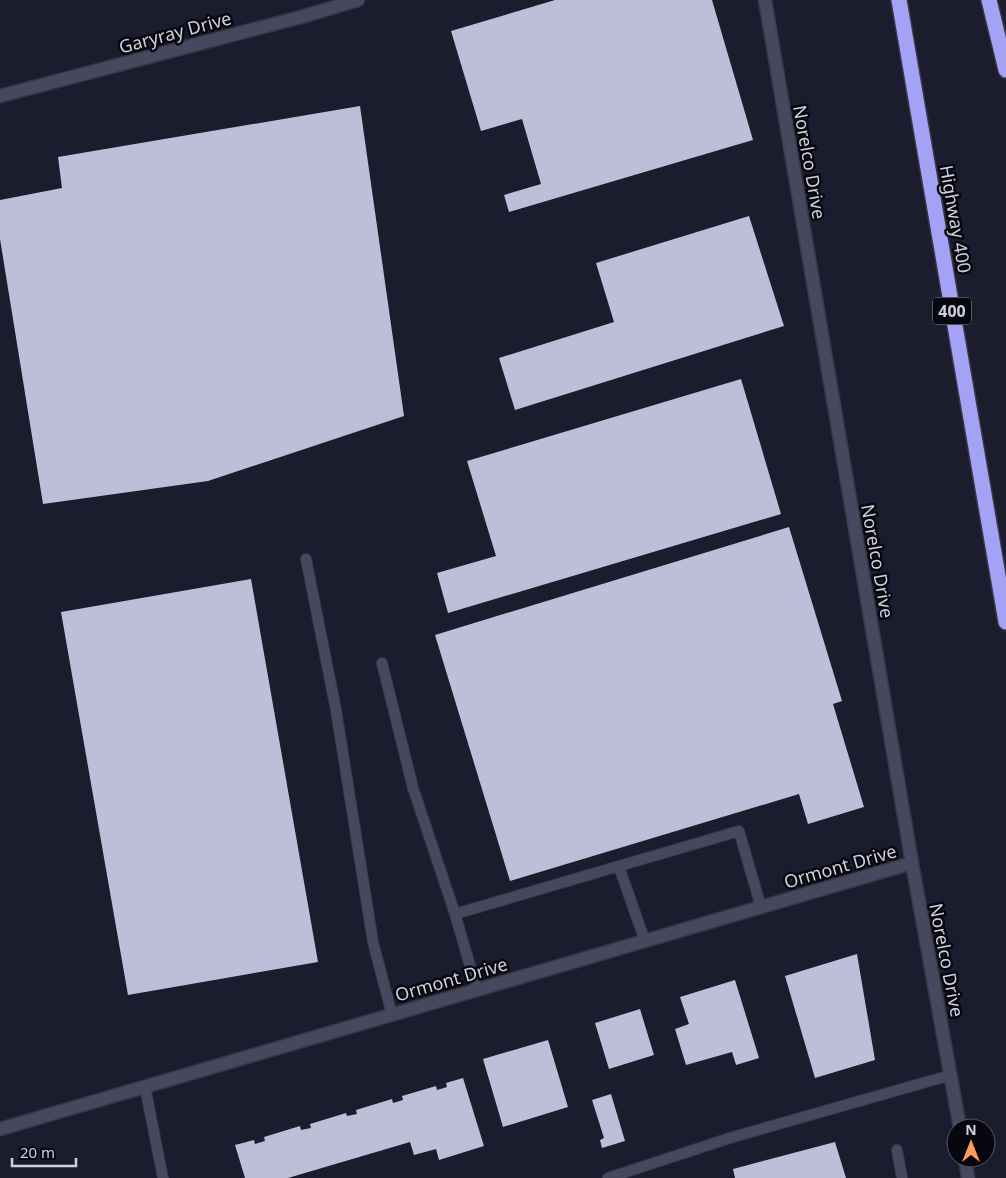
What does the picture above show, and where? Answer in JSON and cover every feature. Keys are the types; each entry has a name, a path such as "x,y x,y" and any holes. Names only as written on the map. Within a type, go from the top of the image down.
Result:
{"highway":[{"name":"Highway 400","path":"899,0 1006,622"},
{"path":"989,0 1006,70"}],"street":[{"name":"Garyray Drive","path":"0,96 301,17 358,0"},
{"name":"Norelco Drive","path":"765,0 912,863 958,1118"},
{"name":"Ormont Drive","path":"0,1129 912,863"}],"lane":[{"path":"306,558 336,710 373,942 392,1015"},
{"path":"382,663 413,788 455,914 477,990"},
{"path":"455,914 739,832 761,907"},
{"path":"619,867 645,941"},
{"path":"608,1178 733,1137 951,1074"},
{"path":"145,1087 163,1178"},
{"path":"897,1150 902,1178"}],"building":[{"path":"555,0 712,0 753,140 509,212 504,195 541,184 522,119 481,131 451,31"},
{"path":"360,106 404,416 208,481 43,504 0,239 0,200 62,188 58,157"},
{"path":"749,216 784,326 515,410 499,358 614,322 596,263"},
{"path":"741,379 781,514 448,613 437,573 496,556 467,461"},
{"path":"789,527 842,701 833,704 864,807 808,824 799,794 510,881 435,635"},
{"path":"251,579 318,962 128,995 61,612"},
{"path":"857,954 875,1060 815,1078 785,976"},
{"path":"735,980 759,1058 736,1065 732,1052 686,1065 675,1029 689,1024 680,997"},
{"path":"640,1009 654,1055 609,1069 595,1023"},
{"path":"548,1040 568,1107 503,1127 483,1059"},
{"path":"463,1078 484,1146 439,1160 436,1149 414,1155 410,1142 288,1178 245,1178 235,1145 254,1140 255,1144 265,1141 264,1137 300,1126 301,1130 311,1128 310,1124 346,1113 347,1116 357,1114 356,1110 392,1099 393,1103 403,1100 402,1096 436,1086 437,1090 447,1087 446,1083"},
{"path":"611,1094 625,1141 602,1148 600,1140 604,1138 592,1100"},
{"path":"835,1142 846,1178 735,1178 733,1169"}]}
